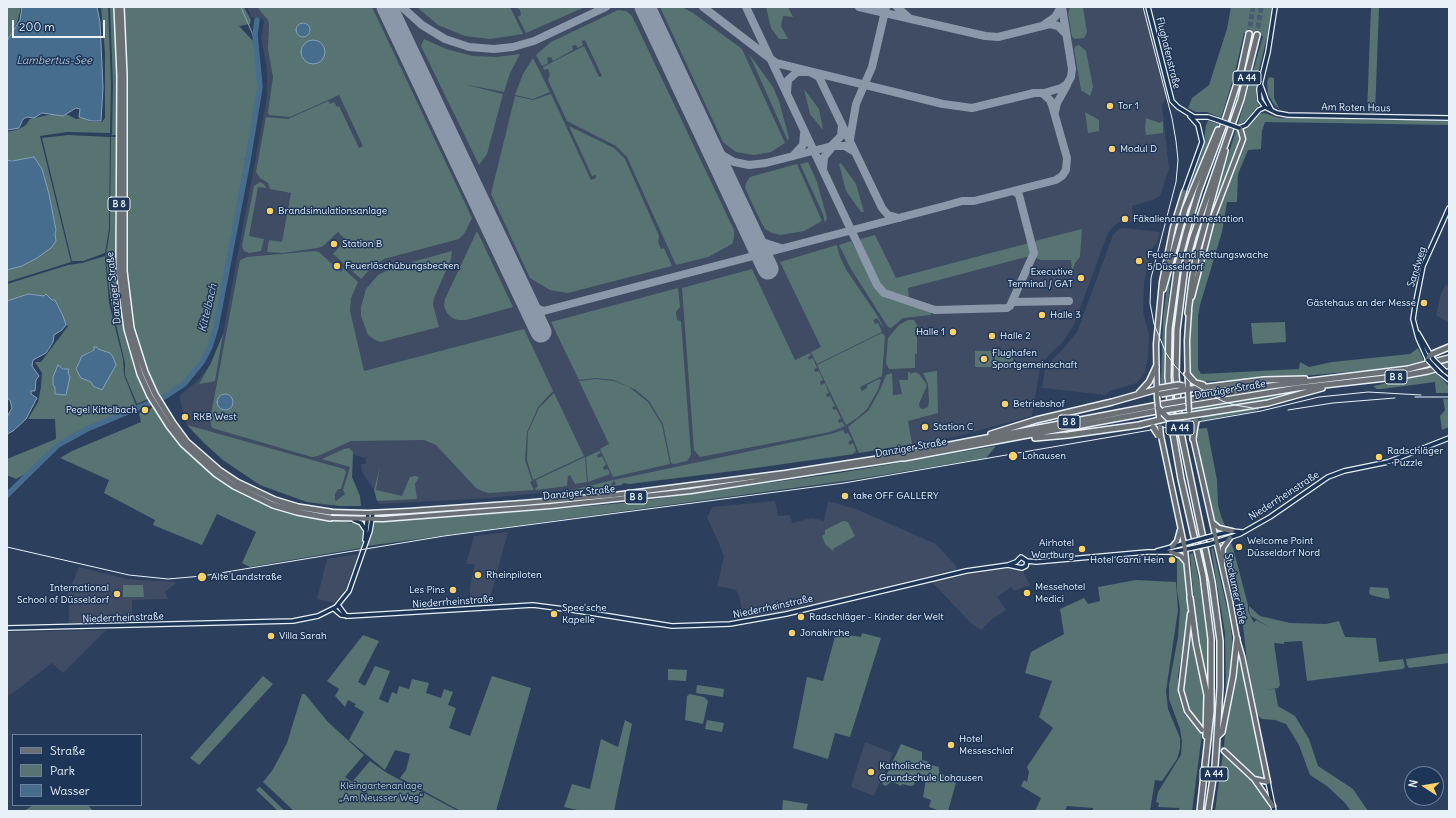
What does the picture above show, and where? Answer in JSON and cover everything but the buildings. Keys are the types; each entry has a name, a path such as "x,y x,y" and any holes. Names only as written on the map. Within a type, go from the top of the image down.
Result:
{"highway":[{"name":"Danziger Straße","path":"117,7 120,76 119,271 127,329 135,359 158,406 183,444 216,474 234,486 273,505 297,512 330,515"},
{"name":"Danziger Straße","path":"122,7 124,75 124,271 127,305 137,351 152,395"},
{"name":"A 44","path":"1200,811 1208,755 1212,696 1212,639 1203,576 1174,446 1169,404 1168,353 1172,298 1179,258 1199,190 1241,71 1249,34"},
{"name":"A 44","path":"1208,811 1218,737 1220,687 1218,623 1212,582 1180,428 1176,396 1176,351 1180,301 1185,266 1207,192 1244,88 1257,35"},
{"path":"1162,289 1185,209 1224,115 1228,110"},
{"path":"1188,313 1197,252 1224,158 1226,142"},
{"path":"1431,358 1449,347"},
{"name":"Danziger Straße","path":"887,457 1164,404 1320,379 1408,369 1449,358"},
{"name":"Danziger Straße","path":"904,458 1165,410 1277,391 1416,374 1449,365"},
{"path":"1137,396 1149,382 1156,367"},
{"path":"1187,374 1195,382 1206,386"},
{"path":"1159,396 1186,389 1206,386 1278,379 1320,379"},
{"path":"1024,437 1068,436 1139,425 1162,419 1203,414 1272,402 1334,384"},
{"path":"910,453 923,447 989,435 1036,420 1137,396 1159,388 1178,385 1186,389"},
{"path":"1158,408 1162,419"},
{"path":"1193,439 1193,431 1196,421 1203,414"},
{"path":"1139,425 1153,427 1161,438"},
{"path":"1190,598 1196,643 1207,695 1208,755"},
{"path":"1218,737 1222,732 1234,676 1237,639"}],"main road":[{"path":"1193,431 1188,416 1186,389 1188,313 1204,246 1212,220 1243,139 1240,128"},
{"path":"1184,192 1165,260 1157,330 1156,367 1159,388 1158,408 1162,419 1160,426 1161,438 1184,543 1190,598 1189,633 1181,674 1181,690 1187,711 1202,730"},
{"name":"Stockumer Höfe","path":"1193,439 1242,656 1268,782"},
{"name":"Danziger Straße","path":"330,515 508,505 614,495 786,473 887,457"},
{"name":"Danziger Straße","path":"330,515 354,520 551,506 683,491 904,458"},
{"path":"1211,521 1219,528 1232,531"},
{"path":"1172,547 1178,538 1180,527"},
{"path":"1222,567 1224,559 1223,548 1230,538"},
{"path":"1171,552 1182,556 1187,564"},
{"path":"1224,751 1254,779 1274,809"},
{"path":"1254,779 1268,782"}],"street":[{"name":"Flughafenstraße","path":"1148,7 1171,98 1175,105 1185,112 1200,117 1217,120 1240,128"},
{"path":"1240,128 1246,125 1259,110 1265,107 1259,96 1275,7"},
{"path":"1261,84 1271,110"},
{"name":"Am Roten Haus","path":"1265,107 1288,115 1449,118"},
{"path":"1184,192 1202,142 1201,132 1196,122 1185,112"},
{"path":"1196,122 1200,117"},
{"name":"Sandweg","path":"1449,208 1431,246 1421,275 1414,315 1423,351 1449,374"},
{"name":"Sandweg","path":"1431,358 1439,372 1449,380"},
{"name":"Niederrheinstraße","path":"346,616 533,606 572,610 672,626 730,624 786,614 966,571 1017,564 1022,568 1026,563 1036,562 1154,552 1171,552 1210,544 1230,538 1270,517 1328,477 1344,471 1388,462 1449,438"},
{"path":"346,616 338,605 349,591 370,531 370,513"},
{"path":"364,545 370,519"},
{"path":"354,520 364,526 366,532"},
{"name":"Niederrheinstraße","path":"1154,552 1232,531 1242,532"},
{"name":"Niederrheinstraße","path":"1017,564 1021,557 1026,563"},
{"name":"Niederrheinstraße","path":"7,628 293,621 318,616 334,609 338,605"},
{"path":"334,609 341,615 346,616"},
{"path":"1268,782 1274,809"}],"shaded area":[{"path":"247,7 1145,7 1168,94 1162,105 1169,169 1160,196 1153,200 1132,206 1133,222 1122,221 1116,224 1108,233 1073,327 1062,343 1045,359 1040,368 1032,416 955,437 854,454 741,470 629,484 623,483 622,485 489,498 379,504 375,491 362,472 361,464 366,464 366,458 353,455 352,477 360,496 361,506 323,505 292,497 260,485 223,460 186,424 179,396 196,382 204,373 211,363 223,334 267,97 267,69 261,38 264,21 262,18 251,17"},
{"path":"1124,228 1160,232 1156,244 1152,249 1144,283 1143,312 1149,334 1148,356 1145,373 1137,383 1110,391 1106,395 1042,388 1045,370 1049,363 1077,332 1113,235 1119,229"},
{"path":"1446,284 1449,286 1449,323 1436,315 1441,294"},
{"path":"775,501 778,516 790,515 792,523 812,518 824,521 828,501 856,509 936,544 957,569 745,622 739,596 736,590 717,586 724,557 707,518 712,507"},
{"path":"508,532 489,602 470,603 470,587 475,564 466,564 474,536"},
{"path":"358,554 346,589 334,603 317,599 327,559"},
{"name":"International School of Düsseldorf","path":"79,567 127,579 177,582 165,592 168,599 132,600 132,622 69,623 69,598 67,596"},
{"path":"1010,567 1022,570 1030,585 1014,591 1011,587 997,597 1006,610 991,620 981,630 971,623 931,581 980,571"},
{"name":"International School of Düsseldorf","path":"106,630 63,673 52,663 9,696 7,693 7,632"},
{"name":"Katholische Grundschule Lohausen","path":"865,742 893,753 874,796 851,787"}],"green space":[{"path":"7,7 21,7 17,23 7,41"},
{"path":"101,7 108,7 111,84 110,133 67,132 40,136 71,262 7,282 7,270 22,266 37,258 55,234 56,230 42,169 19,160 7,160 7,132 19,129 26,125 30,119 48,115 66,114 76,119 82,118 91,122 102,122 105,118 105,52"},
{"path":"110,7 116,7 118,135 112,135 113,84"},
{"path":"124,7 244,7 251,20 250,24 239,26 254,42 259,85 215,327 209,346 193,373 175,389 159,397 146,371 139,350 129,304 126,271 127,75"},
{"path":"257,7 372,7 472,218 464,234 459,239 384,259 372,267 361,279 333,254 346,240 338,232 323,246 318,248 282,253 267,252 269,240 282,242 291,193 270,189 268,183 260,178 256,172 266,117 288,119 328,101 330,104 334,102 337,107 339,106 359,148 363,146 339,95 290,117 269,115 268,113 273,77 268,49 269,25 268,20"},
{"path":"417,7 510,7 523,34 490,39 465,36 438,25"},
{"path":"516,7 585,7 526,33 518,17 521,15 520,10"},
{"path":"660,7 682,7 693,13 742,49 785,143 771,152 754,155 736,152 723,142"},
{"path":"766,7 788,7 793,17 783,16 781,26 788,39 779,39 771,28"},
{"path":"1070,7 1083,7 1087,32 1084,38 1075,39 1072,37 1068,14"},
{"path":"1231,7 1272,7 1267,37 1257,78 1256,98 1259,105 1244,122 1240,124 1238,124 1263,36 1244,33 1234,76 1221,118 1207,112 1196,112 1188,108 1192,98 1209,85 1227,29"},
{"path":"1371,7 1379,7 1375,113 1367,112"},
{"path":"618,10 626,11 632,16 734,230 732,244 708,257 676,265 627,157 616,146 567,121 548,80 550,74 548,69 544,70 543,67 584,46 599,77 602,76 585,40 582,41 583,45 578,48 576,45 572,46 573,50 553,61 551,57 547,58 548,63 542,66 536,55 551,42"},
{"path":"424,39 446,49 473,56 497,57 520,54 510,73 504,92 463,84 503,94 487,154 479,165 421,46"},
{"path":"1079,45 1086,51 1093,87 1090,96 1081,90 1074,49"},
{"path":"749,54 773,87 779,101 789,138 788,141"},
{"path":"533,58 550,92 533,99 515,95 523,74"},
{"path":"1269,77 1274,78 1274,98 1280,110 1273,103 1268,94 1267,82"},
{"path":"804,89 819,109 823,130 810,114"},
{"path":"551,94 591,180 596,178 596,175 592,176 569,126 614,148 625,159 659,236 658,242 661,249 664,248 672,266 568,293 550,290 530,278 491,194 515,96 533,100"},
{"path":"1085,112 1099,120 1099,131 1088,133"},
{"path":"1264,113 1279,118 1312,117 1368,120 1449,119 1449,125 1265,122 1262,131 1261,149 1248,150 1238,174 1237,202 1227,202 1222,232 1200,305 1198,316 1198,369 1201,374 1299,369 1300,362 1309,367 1332,362 1410,354 1418,348 1424,361 1423,363 1370,370 1302,376 1198,382 1191,375 1190,343 1195,276 1203,236 1236,130 1243,130 1259,114"},
{"path":"1146,118 1160,123 1163,121 1163,133 1146,135"},
{"path":"1208,121 1219,124 1183,209 1168,262 1179,216 1203,149 1206,125"},
{"path":"68,135 110,137 109,229 105,253 83,261 72,261 42,138"},
{"path":"111,137 118,137 116,238 121,306 130,352 148,399 137,404 125,375 125,363 111,303 108,280 106,255 110,230"},
{"path":"808,162 817,182 827,218 825,223 823,214 800,164"},
{"path":"841,163 856,184 864,212 861,212 846,191 839,164"},
{"path":"797,164 822,221 804,231 780,235 772,233 765,229 760,220 745,188 746,183 750,177"},
{"path":"260,182 265,185 266,188 258,187 249,236 264,239 261,251 249,253 244,251 242,246 254,186"},
{"path":"1195,192 1180,236 1170,283 1165,337 1164,383 1161,384 1163,317 1169,275 1185,217"},
{"path":"1082,229 1080,257 1075,263 1072,272 1071,260 1041,260 1036,258 1037,253 1035,241"},
{"path":"477,231 513,307 466,320 458,320 452,318 447,313 444,306 445,299"},
{"path":"875,235 896,278 1029,243 1031,254 1030,256 908,288 909,299 885,290 876,276 860,242 861,239"},
{"path":"851,241 880,294 884,297 930,312 931,315 903,318 891,328 888,327 851,269 839,245"},
{"path":"837,245 840,257 847,271 877,315 885,330 877,318 873,320 875,324 878,323 882,332 817,364 811,352 821,347 780,262"},
{"path":"314,251 319,252 341,272 343,269 330,256 358,282 351,298 350,311 364,371 524,329 553,391 538,407 527,432 525,460 532,481 530,482 534,490 488,493 482,491 476,488 436,445 424,440 351,441 318,456 312,457 212,428 210,420 240,260 247,257"},
{"path":"452,251 451,259 434,298 433,305 439,327 381,342 368,335 361,316 361,307 366,289 378,275 394,267"},
{"path":"105,256 109,303 123,359 124,375 137,408 88,428 58,444 27,473 16,479 7,475 7,459 56,439 55,419 28,419 38,402 41,387 42,373 35,362 41,362 68,326 66,325 55,300 52,300 49,297 30,294 7,301 7,284 68,265 82,263","holes":["98,349 110,354 92,383 77,369 82,356 90,351","61,367 68,371 66,390 53,377"]},
{"path":"752,269 795,360 810,353 811,355 808,357 809,360 813,358 817,368 814,369 815,372 819,371 823,380 820,382 821,385 825,383 829,393 826,394 827,397 830,396 835,406 832,407 834,410 836,409 841,418 838,420 839,423 842,422 845,426 830,432 700,457 694,450 682,288"},
{"path":"678,288 680,307 676,312 677,320 681,321 691,455 687,461 674,464 671,463 663,424 649,401 636,390 614,380 596,378 579,380 551,322"},
{"path":"908,320 914,320 917,325 917,354 915,354 915,368 889,369 886,363 888,338 899,325"},
{"path":"1285,322 1286,342 1253,344 1251,323"},
{"path":"882,333 885,336 882,376 860,387 862,391 867,388 867,385 879,379 881,380 878,390 867,409 846,425 817,365"},
{"path":"223,334 215,381 199,384 211,363"},
{"name":"Flughafen Sportgemeinschaft","path":"975,351 992,351 993,367 975,367"},
{"path":"1013,354 1013,366 995,366 995,355"},
{"path":"937,371 938,413 908,421 912,444 859,453 848,427 869,410 886,375 892,373 893,395 902,394 899,380 908,380 908,372 910,372 910,374 915,372 919,374 927,385 919,404 920,408 923,409 928,407 929,401 928,384 923,373"},
{"path":"1436,373 1449,386 1449,393 1436,393 1435,382 1382,389 1377,389 1373,386"},
{"path":"596,379 614,381 629,387 648,402 662,425 670,464 613,477 600,449 609,444 579,381"},
{"path":"1300,392 1277,399 1194,414 1193,408"},
{"path":"554,393 584,456 533,480 527,460 528,432 539,408"},
{"path":"1443,399 1449,399 1449,427 1442,430 1440,416 1445,410"},
{"path":"153,407 162,421 190,455 207,470 253,498 272,507 305,516 360,524 364,530 361,548 250,567 242,563 256,532 217,514 202,545 153,525 155,520 104,493 109,480 60,458 72,451 141,422 139,413"},
{"path":"1255,407 1256,411 1198,421 1205,416"},
{"path":"187,425 344,469 346,472 341,489 338,489 335,494 336,501 345,494 343,490 350,467 322,459 349,448 353,452 352,477 360,496 361,506 340,506 307,502 260,485 223,460"},
{"path":"1207,428 1217,480 1218,505 1226,528 1221,527 1214,522 1200,460 1196,429"},
{"path":"843,430 845,434 848,433 852,440 848,442 850,445 853,443 856,451 853,453 854,454 741,470 629,484 623,483 622,485 568,491 613,480 614,482 611,483 612,486 616,484 614,480 831,434"},
{"path":"996,446 986,458 852,480 367,546 375,522 546,510 633,502 839,473"},
{"path":"599,451 601,453 597,455 598,458 602,456 606,465 603,467 604,470 608,469 610,474 588,482 586,457"},
{"path":"585,457 587,482 575,484 570,475 568,476 567,486 536,490 535,488 538,487 536,480"},
{"path":"380,467 376,490 402,496 410,477 415,476 419,477 415,484 417,499 377,501 374,490"},
{"path":"843,521 848,522 855,536 833,549 834,552 825,544 822,536 825,534 825,530"},
{"path":"1232,544 1248,605 1248,611 1254,623 1256,620 1269,627 1251,616 1249,606 1260,616 1290,623 1326,624 1339,621 1345,637 1376,638 1379,662 1403,659 1405,667 1403,669 1307,681 1302,641 1284,642 1284,644 1274,643 1280,685 1278,688 1266,690 1275,689 1278,706 1295,716 1309,739 1318,766 1353,789 1368,811 1351,811 1345,803 1327,786 1310,775 1299,745 1286,724 1275,720 1262,719 1257,715 1248,670 1242,617 1226,550 1228,545"},
{"path":"1213,548 1230,621 1232,638 1231,678 1226,698 1225,633 1211,549"},
{"path":"1193,553 1200,585 1207,634 1208,693 1197,634 1190,554"},
{"path":"1178,558 1183,560 1188,605 1187,627 1178,675 1178,694 1184,714 1202,734 1192,811 1177,811 1180,808 1158,807 1159,803 1156,802 1158,792 1181,755 1182,741 1180,729 1169,699 1169,685 1178,637 1180,609 1177,591"},
{"path":"1136,580 1176,582 1178,610 1166,691 1168,709 1180,738 1180,749 1177,759 1162,781 1155,780 1150,811 1093,811 1093,808 1067,806 1065,811 1035,811 1041,798 1021,786 1024,780 1027,782 1029,772 1027,767 1053,728 1039,717 1052,681 1025,673 1031,652 1064,634 1060,609 1084,598 1088,604 1100,601 1098,587"},
{"path":"123,585 143,585 144,597 123,597"},
{"path":"1370,587 1388,588 1390,598 1387,599 1371,595 1369,593"},
{"path":"1192,627 1203,692 1203,727 1191,715 1183,696 1183,683"},
{"path":"836,633 861,637 862,633 881,638 850,737 835,733 828,759 793,748 807,677 823,681"},
{"path":"363,635 379,641 358,682 365,686 375,666 390,671 379,699 388,703 392,692 397,694 399,686 409,689 412,679 429,683 426,693 441,698 444,689 453,692 448,705 456,708 449,728 470,736 492,676 531,688 496,811 461,811 400,778 406,770 410,754 395,750 385,770 349,740 364,712 354,706 356,704 348,700 345,707 335,696 339,689 327,681"},
{"path":"1449,653 1449,663 1409,668 1407,665 1406,659"},
{"path":"1239,654 1265,780 1258,778 1224,747 1226,718 1238,668"},
{"path":"668,669 687,670 686,681 668,680"},
{"path":"263,676 273,684 199,765 190,758"},
{"path":"697,685 724,689 723,697 696,693"},
{"name":"Kleingartenanlage „Am Neusser Weg“","path":"302,694 305,694 327,721 364,755 345,777 352,782 370,761 387,773 458,811 294,811 263,782 272,771 287,743"},
{"path":"690,694 704,697 708,701 703,724 685,720 687,696"},
{"path":"625,720 632,724 614,811 582,811 564,807 572,784 590,789 601,739 618,747"},
{"path":"707,720 724,723 722,732 705,729"},
{"path":"901,744 922,752 922,760 929,762 928,764 939,767 939,772 956,783 948,811 940,811 929,807 931,800 923,797 926,779 919,777 916,778 914,785 911,786 902,784 901,786 891,782 886,786 882,784"},
{"path":"1223,753 1260,789 1271,811 1215,811"},
{"path":"259,787 285,811 278,811 256,790"},
{"path":"783,800 808,804 806,811 782,811"},
{"path":"32,806 89,806 93,811 24,811"}],"water":[{"name":"Lambertus-See","path":"22,7 97,7 100,22 103,88 101,121 91,121 79,117 80,109 76,108 63,116 42,113 34,118 27,117 23,119 19,128 7,130 7,41 20,20"},
{"path":"300,23 306,23 310,27 310,33 306,37 300,37 296,33 296,27"},
{"path":"313,40 318,41 324,47 324,57 318,63 313,64 308,63 302,57 301,52 302,47 308,41"},
{"path":"34,157 42,169 49,194 56,230 56,241 51,248 37,258 22,266 7,270 7,160 12,161"},
{"path":"28,294 44,296 46,294 52,300 55,300 66,325 62,330 54,335 53,342 46,353 33,360 32,366 39,376 36,380 35,391 31,391 31,394 37,398 26,419 13,431 7,434 7,417 12,408 10,400 7,398 7,301"},
{"path":"94,347 110,353 116,365 102,390 93,386 91,382 81,378 76,369 82,356 94,350"},
{"path":"58,365 63,369 69,369 68,373 70,377 66,395 55,394 53,377"},
{"path":"225,394 232,399 233,402 228,409 225,410 218,405 217,402 222,395"}],"waterway":[{"path":"241,7 256,42"},
{"name":"Kittelbach","path":"7,495 58,445 87,429 166,396 184,384 202,362 210,347 216,327 248,160 260,87 255,35 257,20"}],"taxiway":[{"path":"402,7 422,25 445,39 469,47 494,49 513,47 534,41 606,7"},
{"path":"703,7 776,63 943,104 972,108 1034,93 1044,93 1061,88 1067,84 1071,77 1072,69 1062,7"},
{"path":"746,7 877,285 884,293 935,310 1007,308 1010,306 1034,253 1019,195 1014,191"},
{"path":"859,7 985,36 998,37 1050,24 1058,26 1066,34"},
{"path":"850,139 856,104 872,67 886,7"},
{"path":"897,7 908,17"},
{"path":"1045,24 1055,17 1061,7"},
{"path":"787,92 788,80 797,72 810,72 819,77 882,208 888,215 899,218"},
{"path":"1055,112 1057,103 1067,85"},
{"path":"532,314 962,201 974,201 1056,180 1062,176 1066,170 1067,158 1052,105 1050,100 1042,93"},
{"path":"831,146 841,136 842,125"},
{"path":"704,133 712,145 722,155 734,162 749,165 766,163 836,145"},
{"path":"793,156 803,145 804,134"},
{"path":"823,169 824,157 833,146 845,146 855,152"},
{"path":"747,225 753,234 762,242 781,248"},
{"path":"525,299 532,306 543,311"},
{"path":"1012,302 1069,301"}],"runway":[{"path":"387,7 541,332"},
{"path":"645,7 768,269"}],"tunnel":[{"path":"1249,34 1253,7"},
{"path":"1257,35 1261,7"},
{"path":"1202,730 1224,751"}],"tram line":[{"path":"1143,7 1172,118 1178,160 1176,182 1151,278 1150,303 1154,324 1166,353 1175,366 1191,383 1222,401 1258,409"},
{"path":"7,547 129,575 168,579 202,576 444,536 844,483 1261,411 1319,397 1368,392 1421,395"},
{"path":"1415,397 1449,397"},
{"path":"1288,410 1333,403 1395,398"}],"railway":[{"path":"212,577 231,573"}],"place":[{"name":"Tor 1","path":"1110,106"},
{"name":"Modul D","path":"1112,149"},
{"name":"Brandsimulationsanlage","path":"270,211"},
{"name":"Fäkalienannahmestation","path":"1125,219"},
{"name":"Station B","path":"334,244"},
{"name":"Feuer- und Rettungswache 5 Düsseldorf","path":"1139,261"},
{"name":"Feuerlöschübungsbecken","path":"337,266"},
{"name":"Executive Terminal / GAT","path":"1081,278"},
{"name":"Gästehaus an der Messe","path":"1424,303"},
{"name":"Halle 3","path":"1042,315"},
{"name":"Halle 1","path":"953,332"},
{"name":"Halle 2","path":"992,336"},
{"name":"Flughafen Sportgemeinschaft","path":"984,359"},
{"name":"Betriebshof","path":"1005,404"},
{"name":"Pegel Kittelbach","path":"145,410"},
{"name":"RKB West","path":"185,417"},
{"name":"Station C","path":"925,427"},
{"name":"Lohausen","path":"1013,456"},
{"name":"Radschläger - Puzzle","path":"1379,457"},
{"name":"take OFF GALLERY","path":"845,496"},
{"name":"Welcome Point Düsseldorf Nord","path":"1239,547"},
{"name":"Airhotel Wartburg","path":"1082,549"},
{"name":"Hotel Garni Hein","path":"1172,560"},
{"name":"Rheinpiloten","path":"478,575"},
{"name":"Alte Landstraße","path":"202,577"},
{"name":"Les Pins","path":"453,590"},
{"name":"Messehotel Medici","path":"1027,593"},
{"name":"International School of Düsseldorf","path":"117,594"},
{"name":"Spee'sche Kapelle","path":"554,614"},
{"name":"Radschläger - Kinder der Welt","path":"801,617"},
{"name":"Jonakirche","path":"792,633"},
{"name":"Villa Sarah","path":"271,636"},
{"name":"Hotel Messeschlaf","path":"951,745"},
{"name":"Katholische Grundschule Lohausen","path":"871,772"}]}
